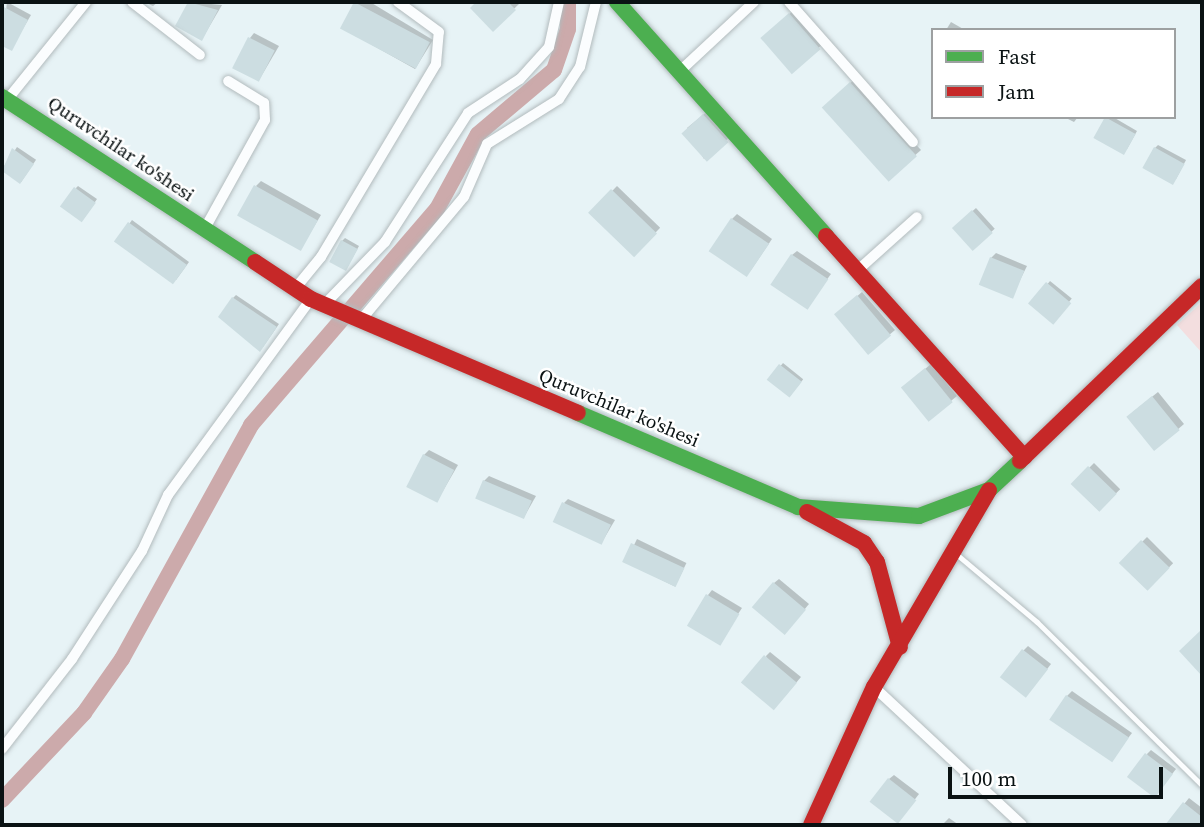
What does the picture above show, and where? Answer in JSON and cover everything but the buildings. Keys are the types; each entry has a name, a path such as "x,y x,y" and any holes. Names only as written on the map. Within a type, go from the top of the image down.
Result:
{"main road":[{"path":"617,2 1024,457"},
{"name":"Quruvchilar ko'shesi","path":"4,98 294,290 798,507 919,516 989,490 1202,286"},
{"path":"811,825 874,687 900,647 989,490"},
{"path":"798,507 870,553 885,583 900,647"}],"street":[{"path":"4,98 86,2"},
{"path":"132,2 200,55"},
{"path":"294,290 321,257 436,64 439,32 398,2"},
{"path":"2,749 79,648 142,551 168,495 322,304 385,242 468,113 520,79 549,47 559,2"},
{"path":"356,318 464,197 487,144 559,99 580,66 596,2"},
{"path":"680,71 754,2"},
{"path":"789,2 913,142"},
{"path":"204,230 265,120 264,103 228,81"},
{"path":"859,270 917,217"},
{"path":"874,687 1022,825"}],"lane":[{"path":"954,552 1037,622 1202,785"}],"shaded area":[{"path":"1202,302 1202,353 1177,325"}],"waterway":[{"path":"2,800 84,713 122,659 251,425 437,209 478,134 554,70 568,29 568,2"}],"traffic: fast":[{"path":"617,2 826,236"},
{"path":"2,97 255,262"},
{"path":"578,413 798,507 919,516 989,490 1020,461"}],"traffic: jam":[{"path":"826,236 1024,457"},
{"path":"255,262 311,299 578,413"},
{"path":"1020,461 1202,286"},
{"path":"811,825 874,687 989,490"},
{"path":"807,512 864,543 877,562 900,647"}]}
